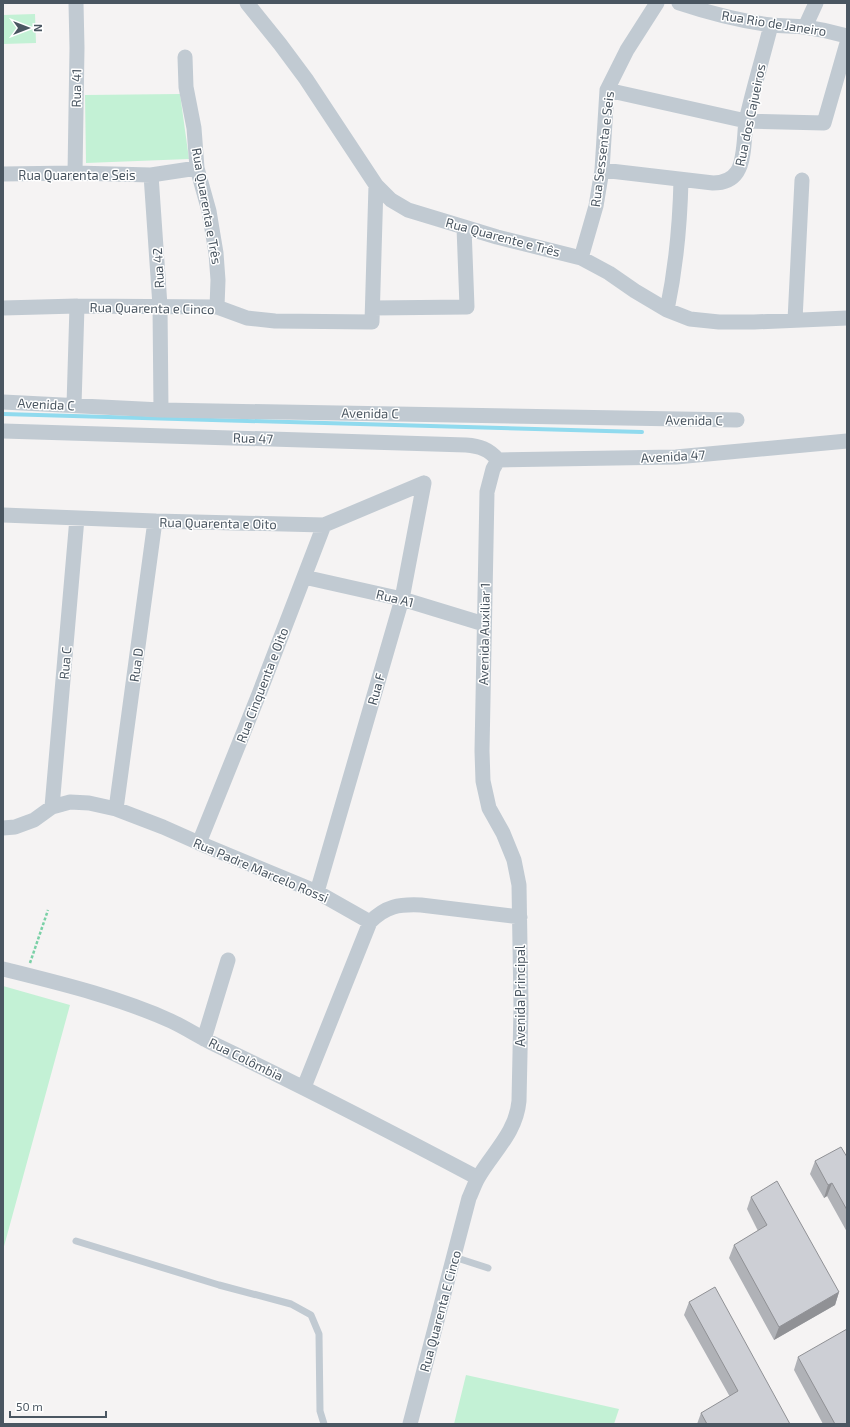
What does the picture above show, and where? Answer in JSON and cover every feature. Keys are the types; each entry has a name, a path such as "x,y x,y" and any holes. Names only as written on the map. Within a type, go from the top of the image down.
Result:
{"street":[{"name":"Rua 41","path":"75,174 76,3"},
{"name":"Rua Quarente e Três","path":"247,3 306,79 376,185 391,200 408,210 464,228 581,258 609,273 667,310 690,320 754,322 847,318"},
{"name":"Rua Sessenta e Seis","path":"581,258 596,206 602,170 607,90 628,50 657,3"},
{"name":"Rua Rio de Janeiro","path":"679,3 708,12 728,10 771,25 828,30 847,36"},
{"path":"805,27 816,3"},
{"name":"Rua dos Cajueiros","path":"682,180 722,183 731,179 736,174 740,166 746,121 771,25"},
{"path":"607,90 746,121 824,123 847,43"},
{"name":"Rua Quarenta e Três","path":"184,58 186,87 194,128 197,168 209,211 216,253 218,280 217,307"},
{"name":"Rua Quarenta e Seis","path":"3,174 151,175 197,168"},
{"path":"602,170 682,180 679,232 667,310"},
{"name":"Rua 42","path":"151,175 160,306 161,410"},
{"path":"795,320 802,180"},
{"path":"372,315 376,185"},
{"name":"Rua Quarenta e Cinco","path":"3,308 77,306 217,307 247,318 275,321 467,307 464,228"},
{"path":"74,405 77,306"},
{"name":"Avenida C","path":"3,402 161,410 737,420"},
{"name":"Rua 47","path":"3,431 466,444 486,449 498,460"},
{"name":"Avenida 47","path":"498,460 676,457 847,441"},
{"name":"Avenida Auxiliar 1","path":"489,808 483,781 482,751 487,492 493,469 498,460"},
{"name":"Rua Quarenta e Oito","path":"3,515 155,521 324,525 424,483"},
{"name":"Rua F","path":"317,892 402,599 424,483"},
{"name":"Rua C","path":"52,807 77,518"},
{"name":"Rua D","path":"116,810 155,521"},
{"name":"Rua Cinquenta e Oito","path":"199,843 324,525"},
{"name":"Rua A1","path":"304,577 402,599 484,624"},
{"name":"Rua Padre Marcelo Rossi","path":"3,828 15,827 34,820 52,807 70,802 89,803 116,810 162,827 317,892 370,922"},
{"name":"Avenida Principal","path":"469,1198 478,1178 506,1140 519,1107 521,1007 519,885 514,860 504,833 489,808"},
{"path":"304,1087 370,922 379,913 394,907 408,904 520,917"},
{"path":"204,1039 228,960"},
{"name":"Rua Colômbia","path":"3,969 26,974 138,1008 172,1021 204,1039 304,1087 478,1178"},
{"name":"Rua Quarenta E Cinco","path":"410,1424 469,1198"}],"lane":[{"path":"76,1241 219,1285 291,1304 311,1315 319,1334 319,1405 324,1424"},
{"path":"454,1258 488,1268"}],"path":[{"path":"26,974 48,910"}],"green space":[{"path":"35,14 36,43 3,44 3,15"},
{"path":"180,94 189,159 86,163 85,95"},
{"path":"3,986 70,1005 3,1250"},
{"path":"466,1375 619,1409 614,1424 454,1424"}],"building":[{"path":"841,1147 847,1157 847,1210 832,1183 828,1185 815,1161"},
{"path":"777,1181 839,1292 779,1327 734,1245 767,1225 751,1197"},
{"path":"715,1287 790,1424 707,1424 701,1413 738,1391 689,1302"},
{"path":"847,1329 847,1424 835,1424 798,1357"}],"waterway":[{"path":"3,414 642,432"}]}
